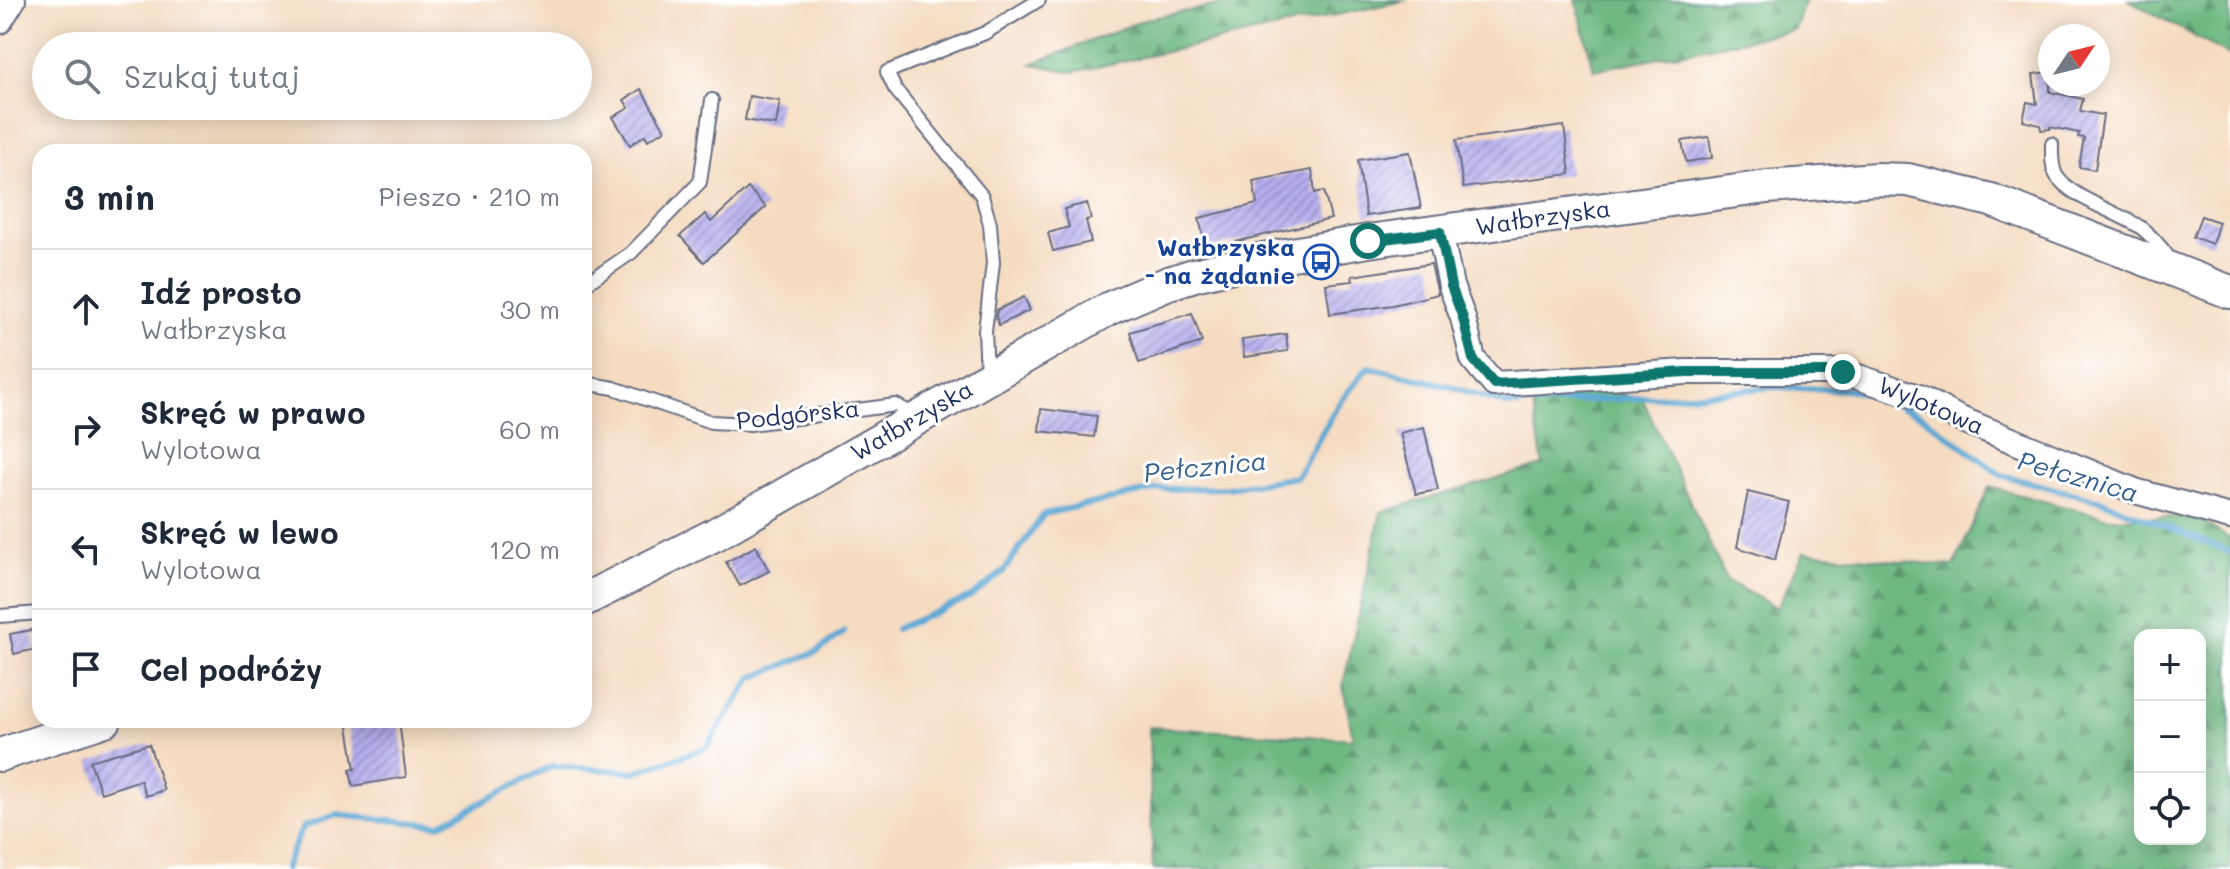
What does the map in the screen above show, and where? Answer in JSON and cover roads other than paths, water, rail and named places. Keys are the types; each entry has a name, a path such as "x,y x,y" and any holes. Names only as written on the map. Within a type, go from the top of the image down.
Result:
{"main road":[{"name":"Wałbrzyska","path":"592,596 714,535 1110,308 1166,284 1263,259 1767,187 1841,180 1908,180 1991,200 2230,292"},
{"path":"0,755 81,728"}],"street":[{"path":"0,21 13,0"},
{"name":"Wylotowa","path":"1440,232 1451,286 1473,359 1494,384 1686,372 1843,372 1921,398 1958,418 2135,491 2230,517"}],"lane":[{"path":"987,377 985,331 993,263 990,224 982,196 895,89 887,72 985,33 1039,0"},
{"path":"592,280 631,253 700,182 712,100"},
{"path":"2052,144 2052,161 2057,175 2074,193 2110,209 2143,229 2182,274"},
{"name":"Podgórska","path":"592,384 614,388 711,422 750,424 896,405 919,417"},
{"path":"0,616 32,614"}],"waterway":[{"name":"Pełcznica","path":"896,629 971,597 1003,572 1044,514 1158,489 1228,488 1297,477 1338,405 1368,367 1449,386 1508,405 1707,394 1771,387 1853,390 1923,417 2001,475 2102,501 2230,552"},
{"name":"Pełcznica","path":"284,869 303,827 336,815 439,825 552,766 635,772 706,748 752,678 818,651 844,632"}],"place":[{"name":"Wałbrzyska - na żądanie","path":"1321,262"}]}
